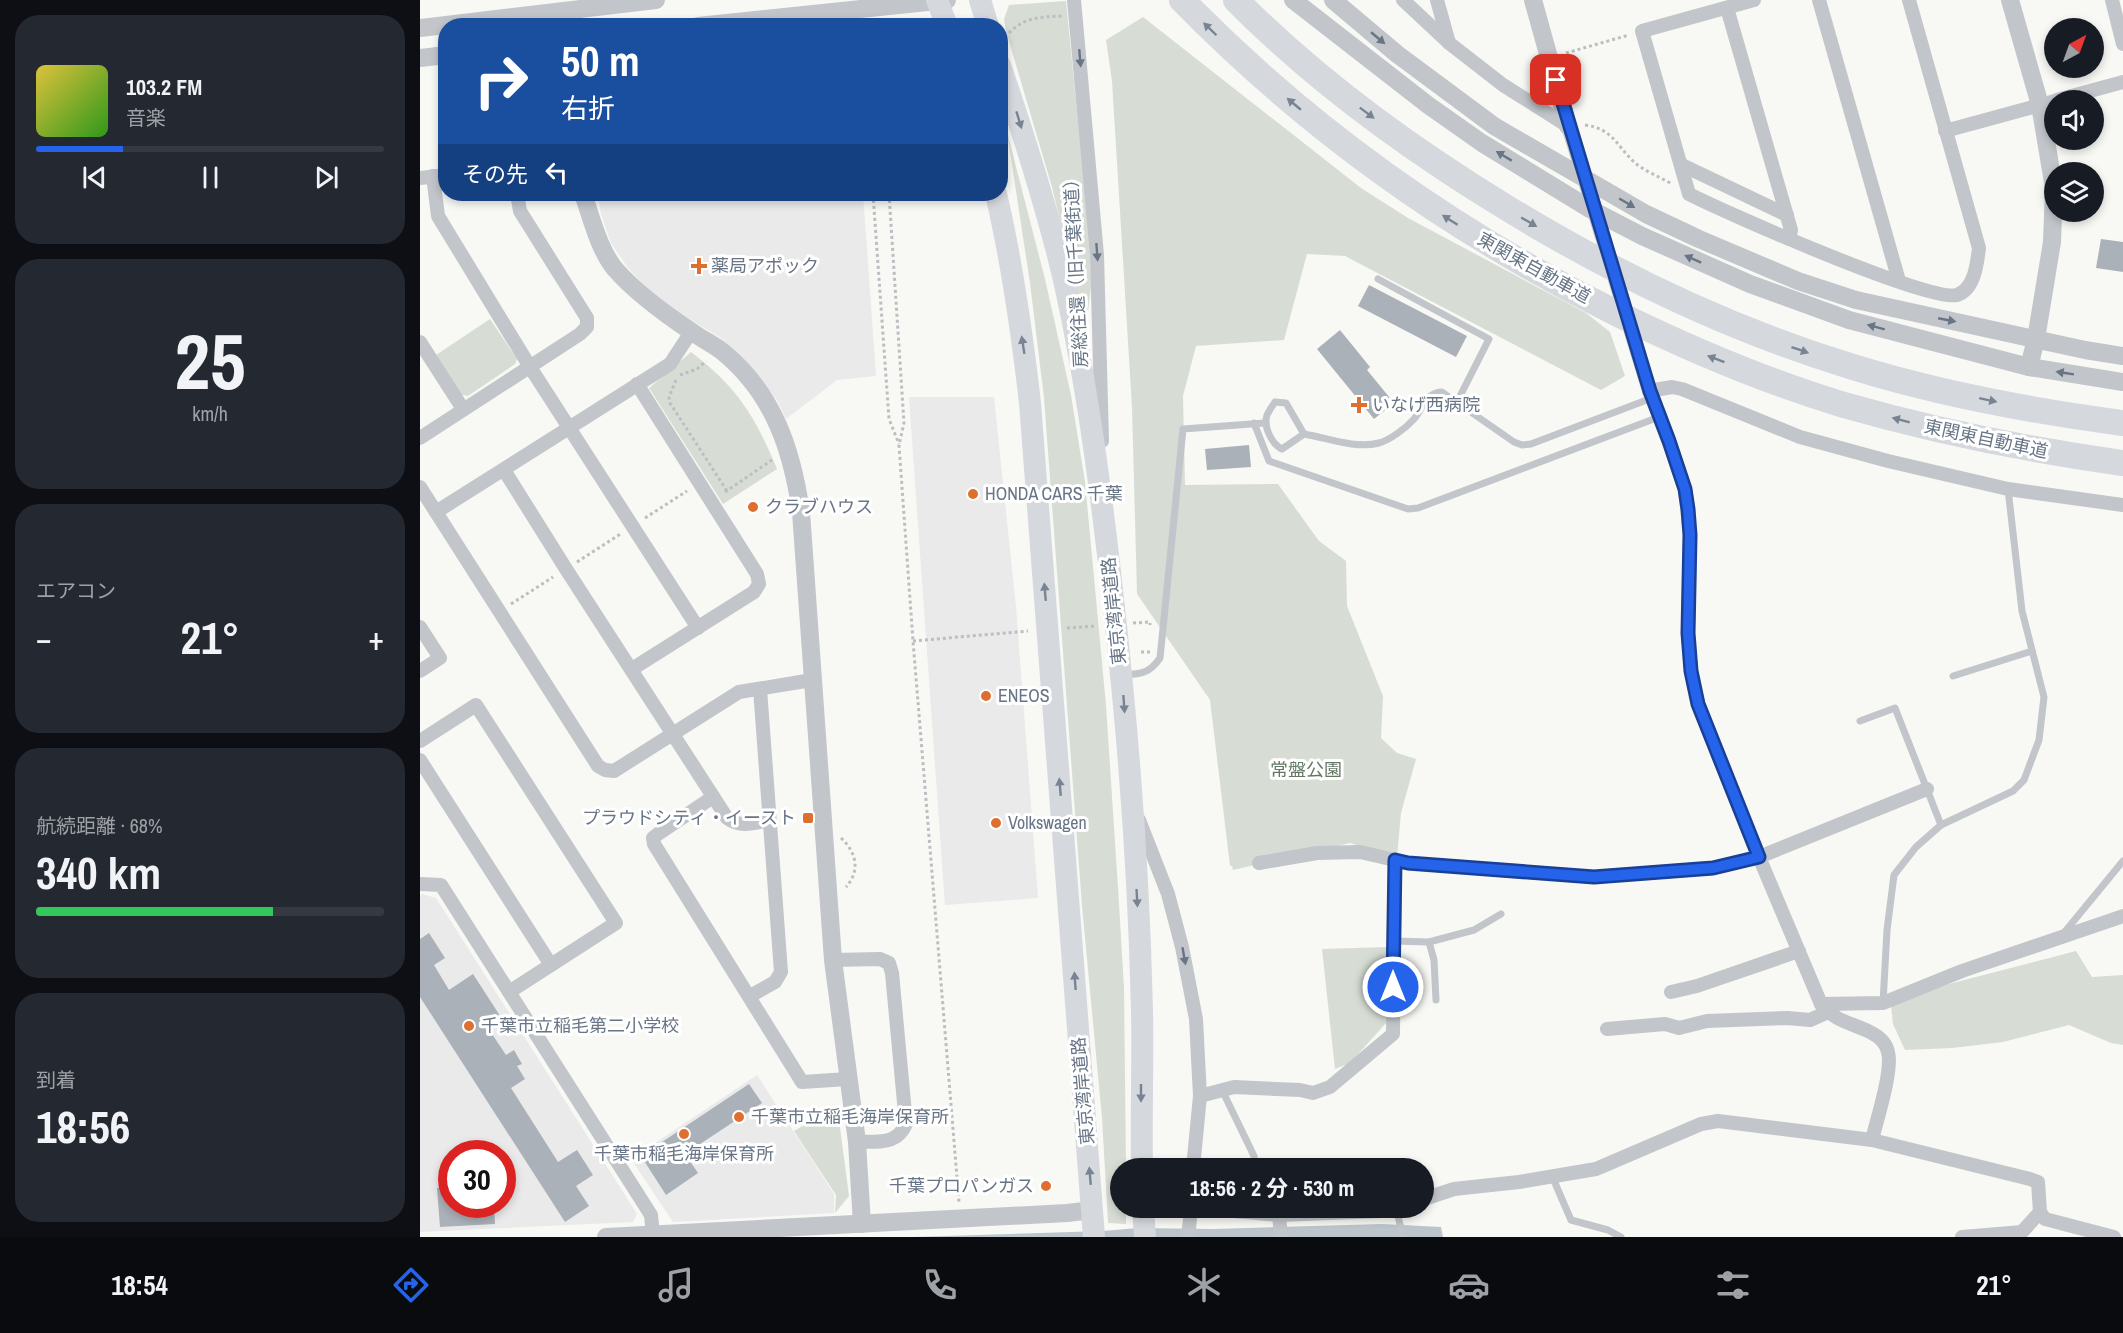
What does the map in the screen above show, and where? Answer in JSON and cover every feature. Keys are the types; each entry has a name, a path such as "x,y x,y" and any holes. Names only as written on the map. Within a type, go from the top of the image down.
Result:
{"highway":[{"path":"941,0 945,18"},
{"path":"980,0 986,18"},
{"name":"東関東自動車道","path":"1182,0 1240,57 1335,139 1389,180 1509,256 1572,291 1705,355 1842,404 1913,423 2054,453 2123,463"},
{"name":"東関東自動車道","path":"1236,0 1274,36 1363,110 1412,147 1468,185 1589,256 1652,288 1782,343 1852,367 1914,384 1990,400 2065,415 2123,423"},
{"name":"東京湾岸道路","path":"1008,90 1045,206 1063,278 1091,421 1107,538 1131,801 1142,1013 1142,1158"},
{"name":"東京湾岸道路","path":"997,201 1014,285 1030,403 1094,1235"}],"street":[{"path":"504,18 656,0"},
{"path":"773,18 941,0"},
{"name":"房総往還（旧千葉街道）","path":"1074,0 1097,255 1107,538"},
{"path":"1293,0 1428,105 1482,142 1590,209 1642,236 1750,284 1849,320 2029,367 2123,382"},
{"path":"1333,0 1397,54 1494,126 1646,214 1755,264 1856,300 2123,356"},
{"path":"1403,0 1449,43 1503,84 1574,131"},
{"path":"1437,0 1449,43"},
{"path":"1533,0 1651,395 1685,489 1690,535 1688,633 1693,682 1698,704 1759,857 1825,1008 1831,1016 1870,1032 1883,1040 1888,1053 1888,1072 1872,1140"},
{"path":"1754,0 1642,31 1689,194 1789,239 1899,281 1950,296 1960,294 1967,289 1976,269 1979,248 1909,0"},
{"path":"1820,0 1899,281"},
{"path":"2010,0 2045,90"},
{"path":"2112,0 2123,44"},
{"path":"1727,8 1787,215 1791,230 1789,239"},
{"path":"420,28 438,26"},
{"path":"420,58 438,56"},
{"path":"2094,90 2123,82"},
{"path":"1945,131 2044,104"},
{"path":"2029,367 2036,339 2052,242 2054,188 2050,150"},
{"path":"1682,165 1787,215"},
{"path":"433,176 438,216 530,367 698,628"},
{"path":"420,438 588,327 587,318 520,211 519,201"},
{"path":"585,201 597,236 613,267 636,290 691,332 723,352 754,385 781,429 795,476 801,512 833,960 857,1142 862,1224"},
{"path":"436,512 670,364 691,332"},
{"path":"422,350 464,409"},
{"path":"632,669 754,592 759,584 757,574 637,384"},
{"path":"1651,395 1672,387 1682,389 1800,437 1888,461 2008,489 2123,505"},
{"path":"504,470 727,818 742,825 769,820"},
{"path":"420,487 598,766 605,770 614,771 739,692 812,680"},
{"path":"420,627 440,658 420,671"},
{"path":"750,996 775,982 781,972 760,689"},
{"path":"420,741 476,705 615,923 509,992"},
{"path":"420,760 551,965"},
{"path":"1259,862 1317,853 1360,852 1408,863 1594,877 1713,868 1759,857 1927,789"},
{"path":"713,797 658,834 653,838 654,844 802,1082 849,1079"},
{"path":"1131,801 1168,894 1182,947 1196,1019 1200,1096 1193,1158"},
{"path":"1200,1096 1234,1087 1300,1090 1313,1093 1330,1087 1393,1034 1395,860"},
{"path":"420,884 441,885 651,1215 653,1235"},
{"path":"1607,1029 1665,1024 1679,1028 1707,1021 1787,1018 1810,1020 1825,1008 1883,1003 1962,971 2123,916"},
{"path":"1671,992 1697,986 1799,951"},
{"path":"833,960 880,959 889,963 892,973 906,1124 902,1133 893,1140 857,1142"},
{"path":"1434,1196 1454,1189 1596,1169 1708,1122 1872,1140 2038,1182 2040,1212 2045,1220 2107,1236"},
{"path":"606,1237 1056,1214 1093,1210"},
{"path":"1962,1237 2022,1232 2040,1212"},
{"path":"1188,1237 1189,1218"},
{"path":"1247,1218 1280,1225 1331,1218"}],"lane":[{"path":"1378,279 1489,339 1457,402"},
{"path":"1304,434 1286,403 1275,402 1267,414 1265,423 1276,446 1282,449 1304,434 1356,445 1379,443 1408,425 1426,398 1434,392 1443,392 1514,442 1522,445 1531,444 1651,395"},
{"path":"1254,423 1269,461 1408,508 1418,508 1659,417"},
{"path":"1121,675 1143,674 1153,669 1160,658 1183,429 1265,423"},
{"path":"1883,1003 1887,930 1894,875 1916,847 1941,825 2013,791 2024,780 2039,740 2044,697 2022,611 2008,489"},
{"path":"1953,676 2032,651"},
{"path":"1860,722 1895,708 1941,825"},
{"path":"2060,938 2123,861"},
{"path":"1394,941 1430,942 1474,930 1501,914"},
{"path":"1430,942 1434,960 1436,1000"},
{"path":"1222,1090 1254,1158"},
{"path":"1552,1176 1571,1220 1608,1230 1621,1237"},
{"path":"1399,1218 1403,1237"}],"path":[{"path":"1009,33 1017,24 1034,18 1076,15"},
{"path":"1562,54 1642,31"},
{"path":"1574,131 1599,127 1609,133 1635,163 1689,194"},
{"path":"873,201 889,419 899,445"},
{"path":"889,201 904,423 899,445 959,1203"},
{"path":"707,360 697,369 680,375 674,382 669,397 670,403 727,491"},
{"path":"711,501 777,456"},
{"path":"500,612 699,483"},
{"path":"1127,623 1150,622 1150,632"},
{"path":"1056,629 1103,625"},
{"path":"913,641 1033,630"},
{"path":"1141,652 1151,652"},
{"path":"837,836 850,847 856,864 850,882 841,891"}],"shaded area":[{"path":"599,201 864,201 876,376 837,380 786,419 777,400 738,353 718,336 677,312 649,290 628,268 611,243"},
{"path":"909,397 994,397 1016,607 1038,898 945,905"},
{"name":"千葉市立稲毛第二小学校","path":"422,894 436,898 637,1214 633,1222 420,1232 420,895"},
{"name":"千葉市立稲毛海岸保育所","path":"757,1075 834,1194 834,1213 673,1222 631,1159"},
{"path":"1382,1224 1441,1227 1443,1237 913,1237 1138,1228 1213,1229"}],"green space":[{"path":"1066,1 1090,242 1091,286 1088,312 1081,310 1052,187 1008,38 1008,18 1004,18 1009,5"},
{"name":"常盤公園","path":"1143,17 1361,188 1408,218 1586,313 1610,332 1625,376 1601,390 1345,256 1307,254 1284,340 1196,346 1183,396 1185,485 1278,484 1319,541 1346,561 1347,606 1383,696 1381,738 1397,753 1416,759 1401,813 1397,857 1350,843 1233,870 1230,866 1210,700 1137,594 1132,407 1112,81 1106,40"},
{"path":"1008,136 1045,279 1071,395 1085,482 1106,705 1124,988 1126,1158 1110,1158 1110,1218 1126,1218 1126,1224 1108,1223 1102,1118 1082,906 1044,398"},
{"path":"490,319 517,359 515,364 468,396 462,395 436,355"},
{"path":"691,352 733,390 761,433 777,469 723,504 649,388"},
{"path":"1387,947 1387,1022 1350,1063 1335,1069 1322,949"},
{"path":"2076,951 2092,977 2123,975 2123,1045 2111,1043 2069,1025 2003,1042 1952,1048 1905,1050 1893,1024 1891,1005 1945,985"},
{"path":"813,1120 839,1120 849,1196 835,1213 836,1195 794,1131"}],"building":[{"path":"2101,239 2123,242 2123,272 2096,268"},
{"path":"1369,285 1467,336 1456,357 1358,306"},
{"path":"1340,330 1370,367 1367,370 1394,403 1374,419 1317,349"},
{"path":"1249,445 1251,467 1207,470 1205,449"},
{"path":"429,933 445,958 434,965 449,990 473,974 504,1022 490,1031 506,1055 514,1050 522,1064 517,1066 525,1079 511,1088 558,1162 577,1150 593,1175 576,1186 589,1206 565,1222 516,1146 516,1140 512,1140 420,997 420,939"},
{"path":"749,1084 762,1103 685,1154 698,1173 666,1195 641,1156"},
{"path":"439,1218 495,1218 495,1224 440,1227"}],"place":[{"name":"薬局アポック","path":"699,266"},
{"name":"いなげ西病院","path":"1359,405"},
{"name":"HONDA CARS 千葉","path":"973,494"},
{"name":"クラブハウス","path":"753,507"},
{"name":"ENEOS","path":"986,696"},
{"name":"プラウドシティ・イースト","path":"808,818"},
{"name":"Volkswagen","path":"996,823"},
{"name":"千葉市立稲毛第二小学校","path":"469,1026"},
{"name":"千葉市立稲毛海岸保育所","path":"739,1117"},
{"name":"千葉市稲毛海岸保育所","path":"684,1134"},
{"name":"千葉プロパンガス","path":"1046,1186"}],"route":[{"path":"1393,987 1395,860 1408,863 1594,877 1713,868 1759,857 1698,704 1691,671 1688,633 1690,535 1685,489 1650,391 1568,126 1556,80"}]}
